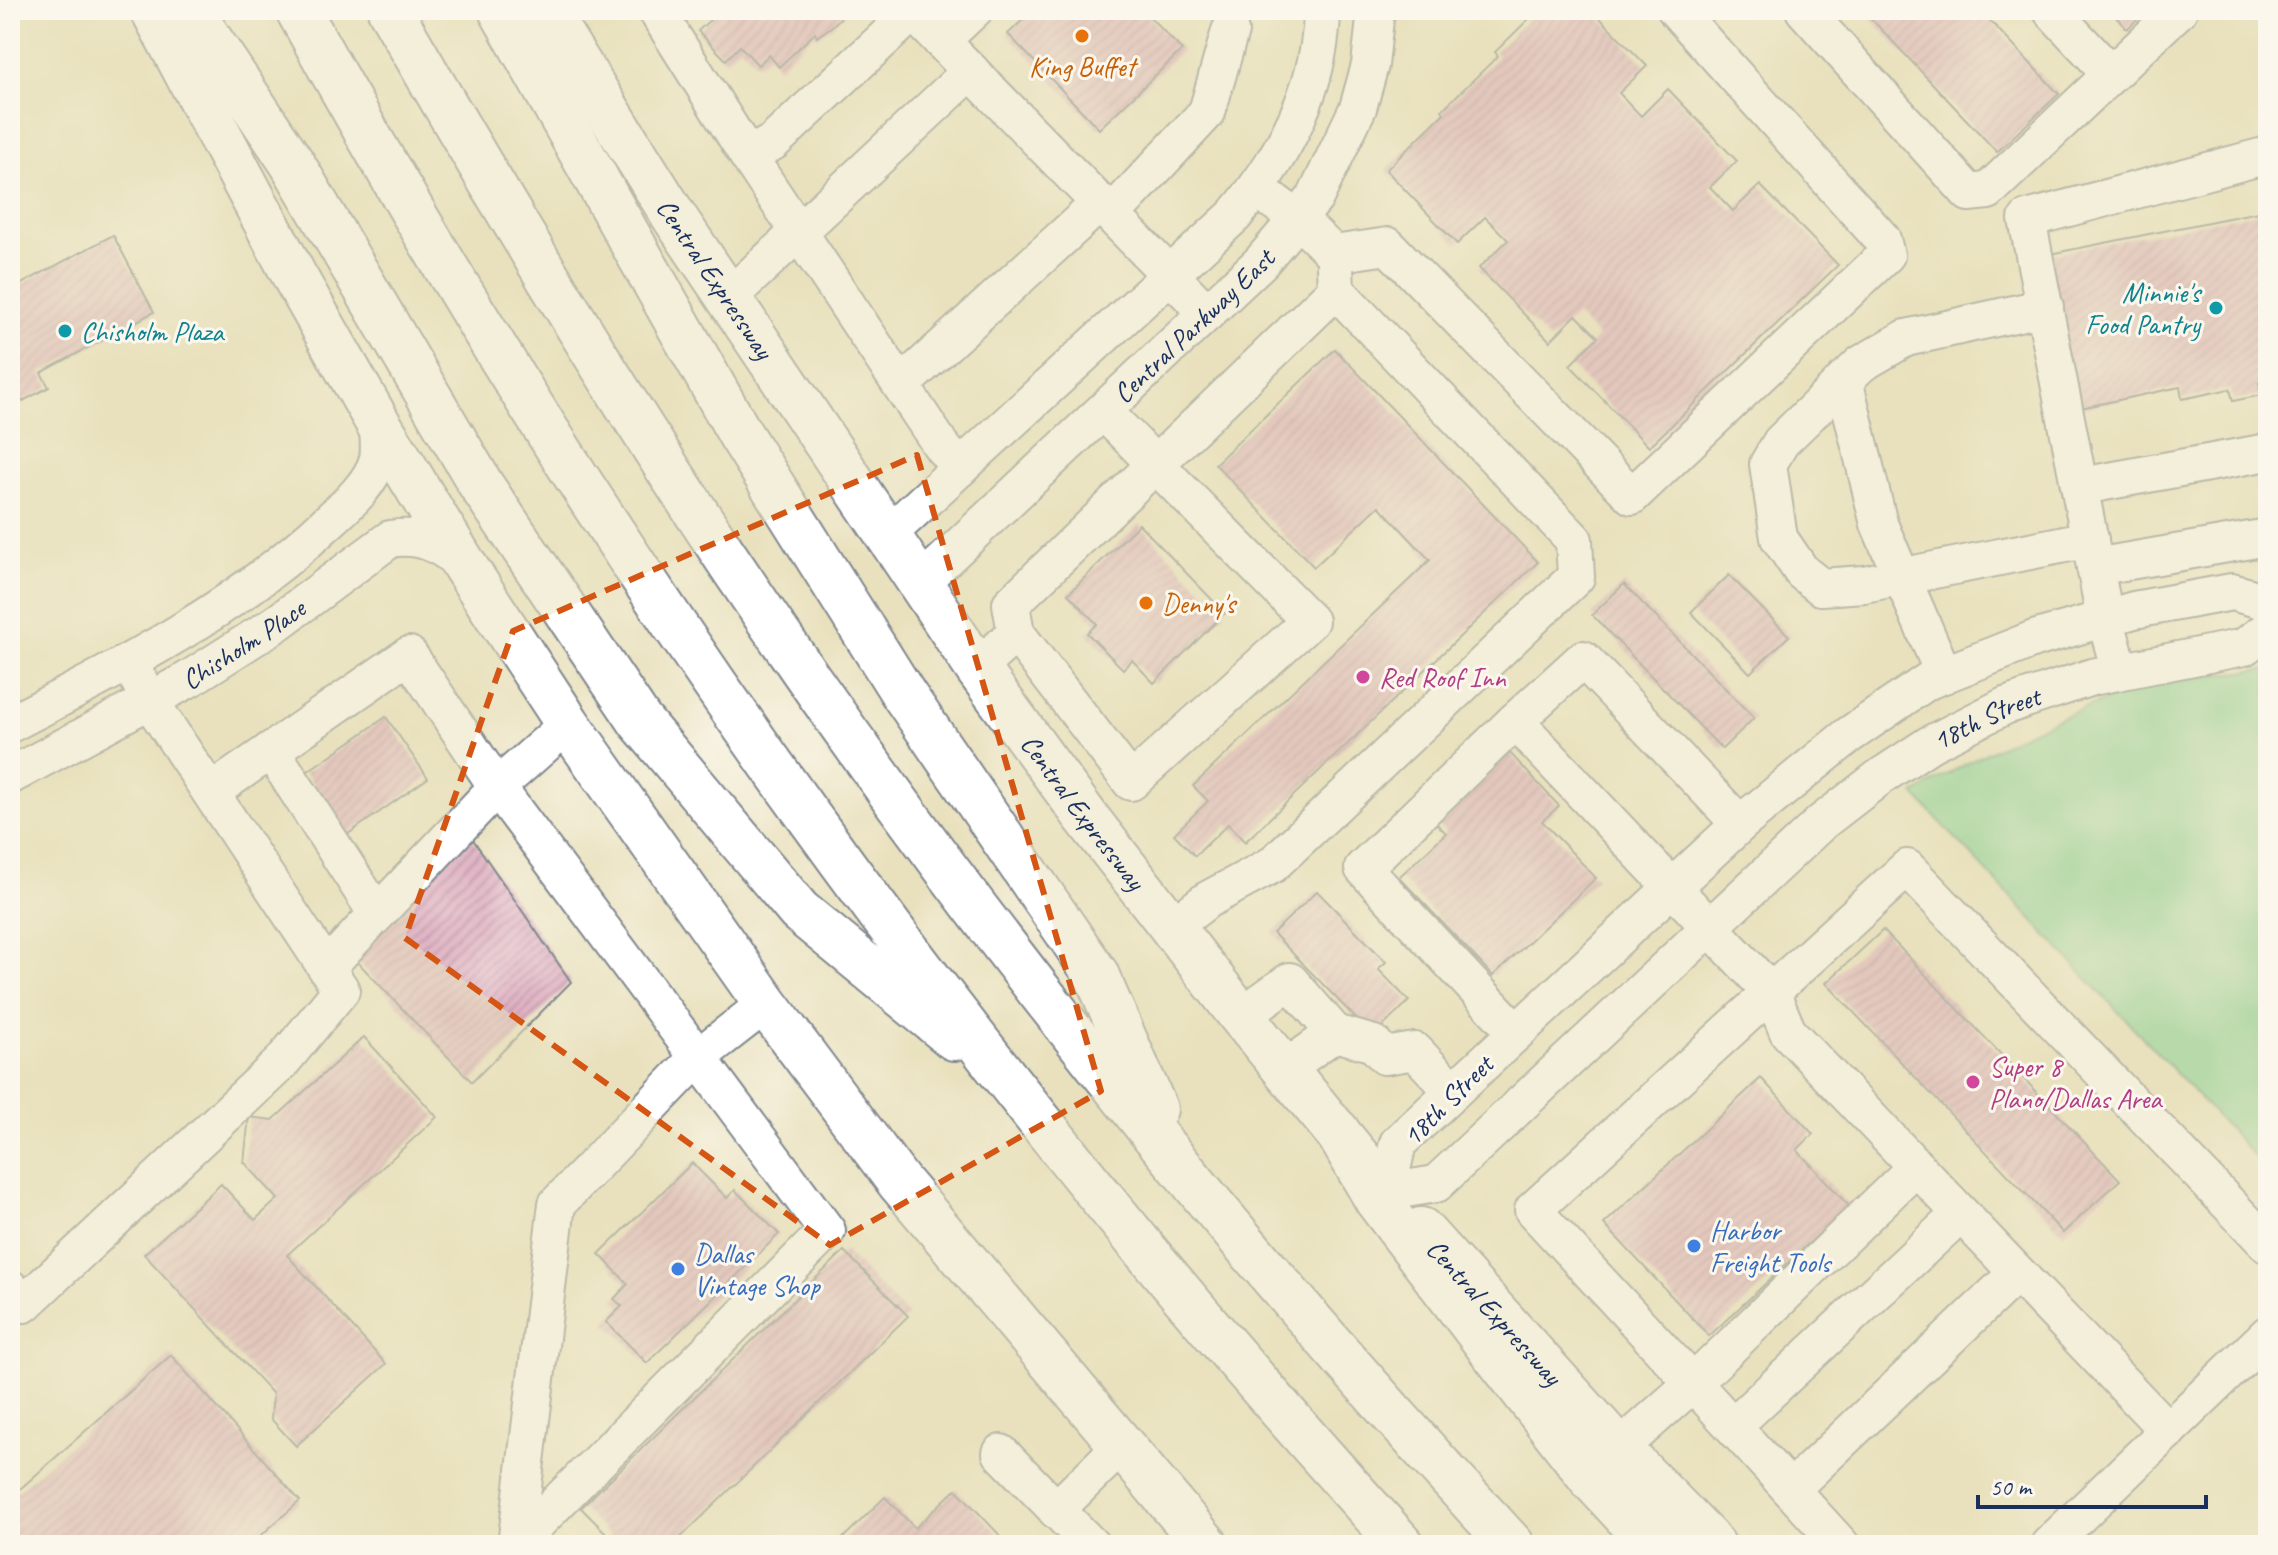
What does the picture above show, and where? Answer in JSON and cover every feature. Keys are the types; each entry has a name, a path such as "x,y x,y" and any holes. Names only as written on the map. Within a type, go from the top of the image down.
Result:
{"main road":[{"path":"153,10 296,279 378,423 466,568 568,724 766,1004 899,1182 1206,1545"},
{"path":"190,10 292,163 489,498 640,721 799,911 1007,1079"},
{"path":"298,10 450,274 626,552 817,828 1007,1079 1217,1337 1402,1545"},
{"path":"390,10 591,347 755,599 963,890 1180,1166 1327,1341 1512,1545"},
{"path":"501,10 740,434 904,695 1096,974 1180,1166"},
{"name":"Central Expressway","path":"545,10 675,218 730,296 918,585 1086,817 1241,1016 1387,1192 1619,1449 1713,1545"},
{"path":"1337,1131 1377,1200 1495,1355 1591,1478 1653,1545"}],"street":[{"path":"656,10 748,156 960,468"},
{"path":"941,41 974,10"},
{"name":"Central Parkway East","path":"886,536 1235,215 1257,189 1286,144 1306,103 1322,10"},
{"name":"Central Parkway East","path":"918,585 1261,262 1315,198 1358,108 1370,65 1376,10"},
{"path":"1334,254 1388,246 1632,496 1886,255 1882,239 1676,10"},
{"path":"1804,10 1969,193 1988,191 2179,10"},
{"path":"2051,10 2111,74"},
{"path":"748,156 773,142 914,11 1207,313"},
{"path":"901,385 1106,208 1207,112 1226,17"},
{"path":"730,296 971,71"},
{"path":"2120,671 2105,618 2082,486 2027,219 2268,155"},
{"path":"1172,927 1207,900 1272,865 1576,577 1574,540 1336,290 1334,254 1298,219 1257,189"},
{"path":"1131,782 1016,633 1011,604 1336,290"},
{"path":"2045,307 1906,338 1861,364 1781,442 1768,464 1779,538 1802,572 1821,587 2092,553 2268,537"},
{"path":"1844,380 1879,524 1944,675"},
{"path":"1086,817 1131,782 1310,621 1103,411"},
{"name":"Chisholm Place","path":"10,724 130,664 187,629 299,550 357,496 378,459 378,423"},
{"path":"2082,486 2268,452"},
{"name":"Chisholm Place","path":"10,776 150,701 277,623 390,539 407,536 432,541 466,568"},
{"name":"18th Street","path":"2268,602 2232,592 2105,618 2034,639 1928,681 1849,735 1671,885 1398,1143 1387,1192 1436,1184 1822,822 1880,777 1930,744 2005,706 2120,671 2244,647 2268,629"},
{"path":"977,668 1016,633"},
{"path":"211,792 409,655 497,787 827,1231 524,1537"},
{"path":"1516,1032 1363,868 1515,721 1583,659 1740,824"},
{"path":"15,1303 281,1063 341,990 150,701 130,664"},
{"path":"1515,721 1771,992 1788,1032 2168,1431"},
{"path":"327,967 497,787 568,724"},
{"path":"271,750 377,914"},
{"path":"1841,1545 1533,1210 1907,868 2268,1245"},
{"path":"1241,1016 1290,981 1335,1033 1374,1044 1385,1056 1415,1051 1453,1091"},
{"path":"524,1537 557,1204 698,1057 766,1004"},
{"path":"1285,1069 1335,1033"},
{"path":"1619,1449 1693,1383 1916,1167"},
{"path":"1733,1426 1960,1214"},
{"path":"1791,1489 2017,1273"},
{"path":"2049,1545 2268,1334"},
{"path":"1056,1510 1121,1446"},
{"path":"1001,1453 1091,1545"}],"highlighted area":[{"path":"917,455 1101,1091 830,1245 405,938 513,631"}],"green space":[{"path":"2268,669 2268,1171 1914,794 2008,742 2108,699 2177,680"}],"building":[{"path":"706,10 849,10 817,37 815,33 779,67 769,55 758,65 740,46 726,60 698,31 713,17"},
{"path":"1033,10 1143,10 1182,50 1099,129 1008,34"},
{"path":"1538,10 1592,10 1647,66 1619,93 1641,116 1668,89 1737,161 1710,187 1733,211 1760,185 1838,265 1649,447 1570,365 1598,337 1576,315 1550,341 1479,268 1508,240 1485,217 1457,244 1386,170 1444,113 1442,110 1498,56 1495,52"},
{"path":"1863,10 1980,10 2059,94 1997,152"},
{"path":"2110,10 2147,10 2127,29"},
{"path":"2268,210 2268,381 2259,383 2262,395 2233,401 2230,389 2182,399 2180,387 2076,409 2045,255"},
{"name":"Chisholm Plaza","path":"113,235 154,312 41,373 49,387 10,408 10,290"},
{"name":"Red Roof Inn","path":"1335,349 1538,562 1245,842 1228,824 1195,856 1174,834 1208,801 1193,786 1430,560 1379,506 1314,567 1215,464"},
{"name":"Denny's","path":"1139,524 1225,613 1154,683 1132,660 1123,669 1087,633 1097,624 1068,594"},
{"path":"1729,575 1789,636 1750,673 1691,612"},
{"path":"1624,584 1754,718 1722,749 1592,615"},
{"path":"386,717 428,778 348,834 305,773"},
{"path":"1510,753 1559,806 1542,821 1596,878 1493,976 1399,877 1446,833 1436,823"},
{"path":"472,838 571,982 472,1082 350,954"},
{"path":"1317,891 1386,962 1378,969 1409,1001 1373,1036 1273,933"},
{"name":"Super 8 Plano/Dallas Area","path":"1883,930 2120,1180 2063,1233 1826,983"},
{"path":"364,1037 437,1117 287,1255 386,1364 296,1446 271,1419 273,1394 144,1254 221,1184 255,1220 278,1199 244,1162 249,1117 273,1120"},
{"path":"1761,1078 1813,1134 1797,1150 1849,1206 1709,1336 1604,1224"},
{"name":"Dallas Vintage Shop","path":"692,1163 727,1198 735,1190 779,1234 647,1363 606,1322 622,1306 614,1299 628,1284 599,1254"},
{"path":"844,1251 908,1316 673,1545 618,1545 581,1508"},
{"path":"171,1355 300,1501 250,1545 10,1545 10,1498"},
{"path":"956,1489 1009,1545 836,1545 885,1497 915,1528"}],"place":[{"name":"King Buffet","path":"1082,36"},
{"name":"Minnie's Food Pantry","path":"2216,308"},
{"name":"Chisholm Plaza","path":"65,331"},
{"name":"Denny's","path":"1146,603"},
{"name":"Red Roof Inn","path":"1363,677"},
{"name":"Super 8 Plano/Dallas Area","path":"1973,1082"},
{"name":"Harbor Freight Tools","path":"1694,1246"},
{"name":"Dallas Vintage Shop","path":"678,1269"}]}
